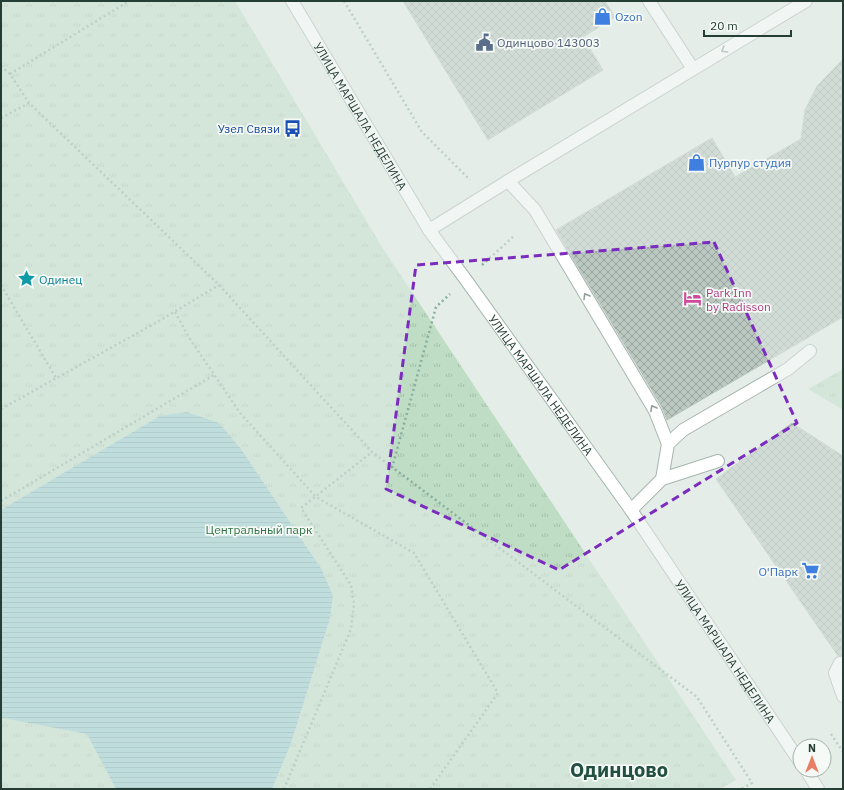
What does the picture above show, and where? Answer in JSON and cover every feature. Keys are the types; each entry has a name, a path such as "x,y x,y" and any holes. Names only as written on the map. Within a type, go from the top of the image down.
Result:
{"street":[{"name":"УЛИЦА МАРШАЛА НЕДЕЛИНА","path":"292,1 429,230 631,510 792,750"},
{"path":"649,1 693,69"},
{"path":"429,230 806,1"},
{"path":"508,181 535,210 655,411 668,444 662,479"},
{"path":"668,444 683,430 788,369 810,350"},
{"path":"631,510 662,479 718,461"},
{"path":"840,663 835,673 843,696"},
{"path":"811,778 818,789"}],"path":[{"path":"10,74 129,1"},
{"path":"344,1 422,132 485,195"},
{"path":"1,66 10,74 29,103 219,286 372,452 697,697 752,783 741,789"},
{"path":"1,118 29,103"},
{"path":"392,468 436,307 513,237"},
{"path":"1,285 56,378"},
{"path":"1,409 219,286"},
{"path":"175,312 190,339 240,413 316,497 414,553 498,693 430,789"},
{"path":"1,501 214,375"},
{"path":"284,789 350,629 354,604 350,586 301,508 372,452"},
{"path":"831,734 843,752"}],"highlighted area":[{"path":"714,242 797,423 559,570 386,489 416,265"}],"green space":[{"name":"Центральный парк","path":"1,1 235,1 382,247 736,780 720,789 1,789"},
{"path":"843,369 843,410 808,389"}],"water":[{"path":"187,412 219,423 241,449 322,570 333,596 330,618 291,743 272,789 116,789 87,734 1,718 1,510 160,416"}],"building":[{"path":"403,1 605,1 615,17 583,37 603,70 488,140"},
{"name":"Park Inn by Radisson","path":"843,59 843,317 667,420 662,407 556,230 712,138 735,177 801,139 805,110 817,86"},
{"name":"О'Парк","path":"792,423 843,456 843,656 838,656 716,479"}],"place":[{"name":"Ozon","path":"602,16"},
{"name":"Одинцово 143003","path":"484,42"},
{"name":"Узел Связи","path":"293,128"},
{"name":"Пурпур студия","path":"696,162"},
{"name":"Одинец","path":"26,279"},
{"name":"Park Inn by Radisson","path":"693,299"},
{"name":"О'Парк","path":"811,571"}],"district":[{"name":"Одинцово","path":"619,769"}]}
